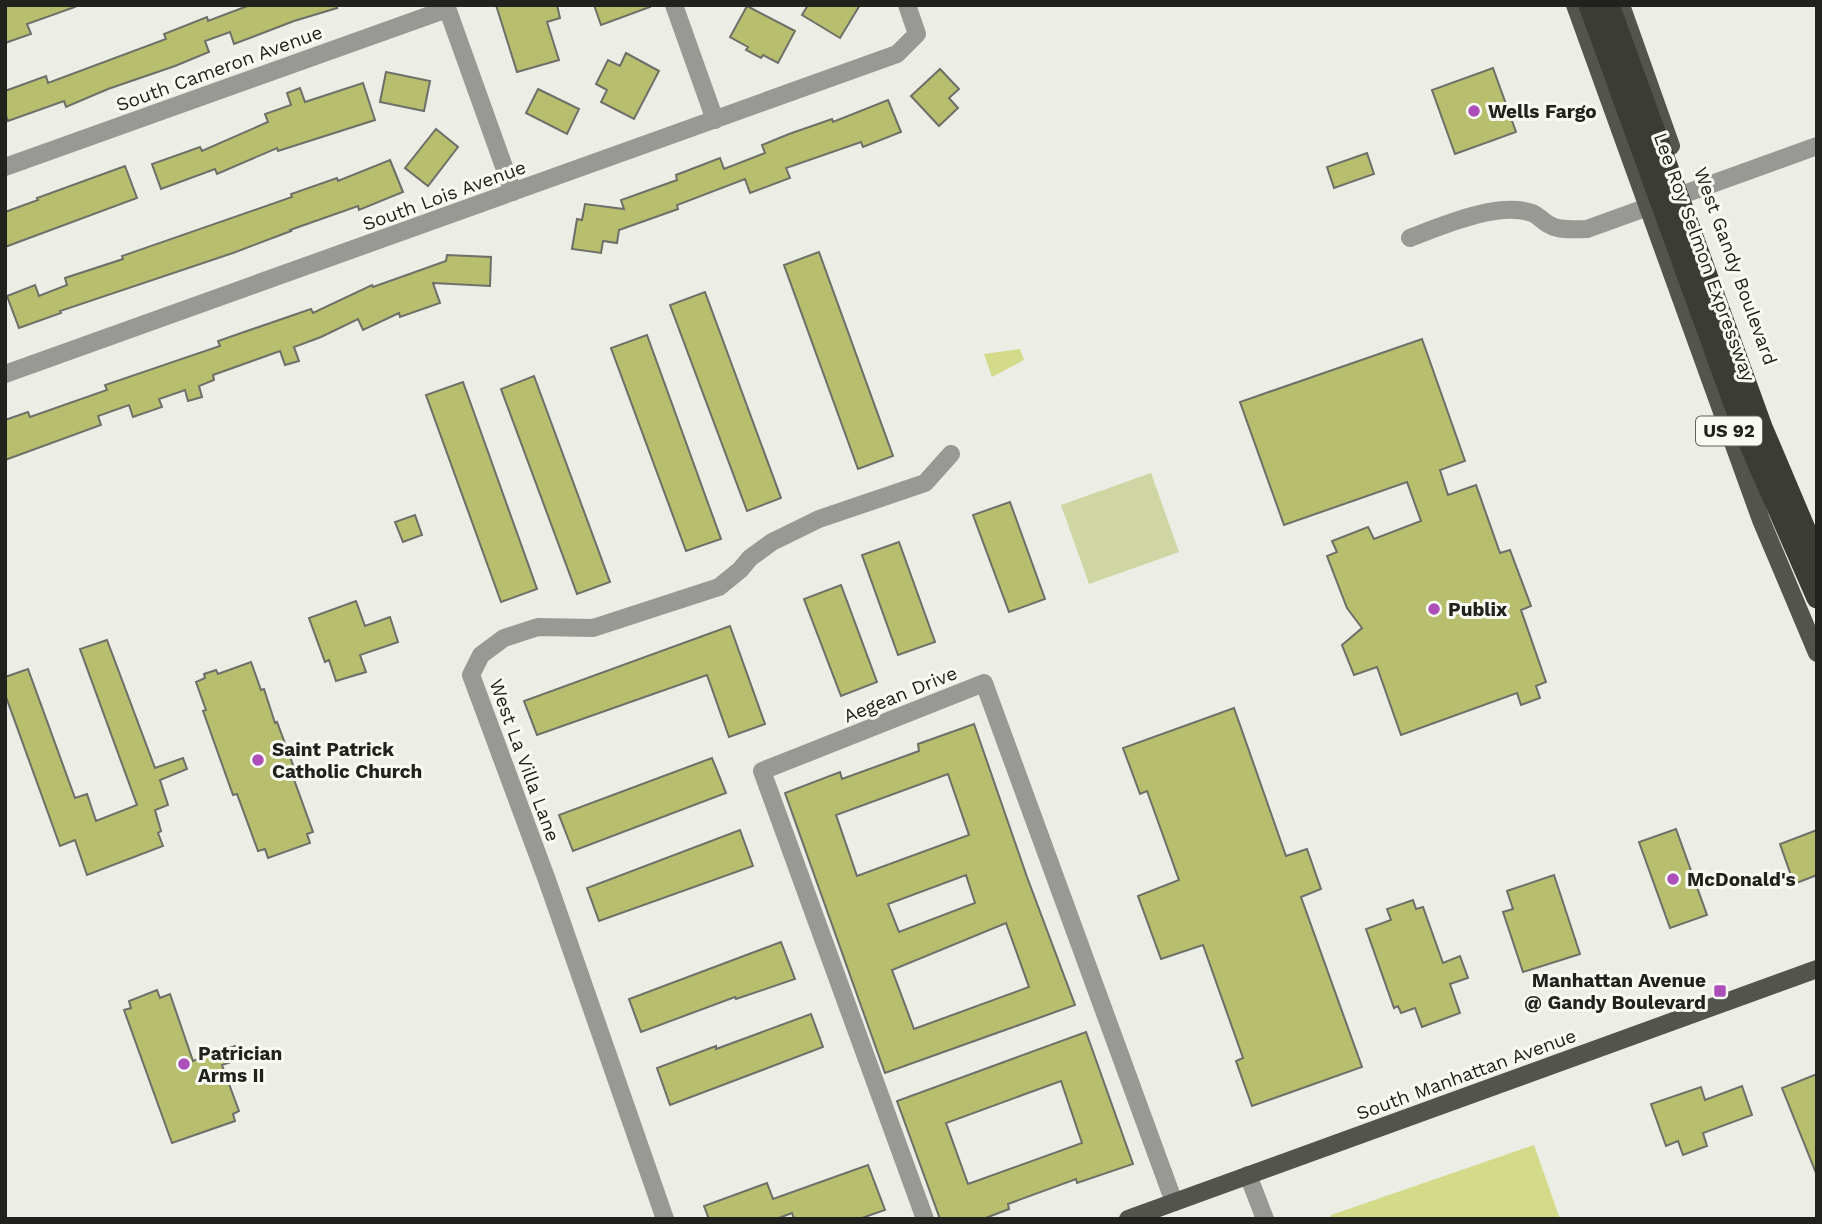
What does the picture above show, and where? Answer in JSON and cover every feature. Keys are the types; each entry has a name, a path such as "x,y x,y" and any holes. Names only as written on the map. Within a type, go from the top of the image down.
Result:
{"highway":[{"name":"Lee Roy Selmon Expressway","path":"1588,5 1745,434 1817,598"},
{"name":"Lee Roy Selmon Expressway","path":"1609,5 1762,427 1817,557"}],"main road":[{"name":"US 92","path":"1575,5 1745,476 1788,588 1817,653"},
{"path":"1588,5 1640,155 1659,179 1688,193"},
{"name":"West Gandy Boulevard","path":"1621,5 1768,418 1817,540"},
{"path":"1648,206 1680,222 1700,256 1752,400 1768,418"},
{"path":"1745,476 1759,489 1817,630"},
{"name":"South Manhattan Avenue","path":"1128,1219 1817,969"}],"street":[{"path":"674,5 715,120"},
{"name":"South Lois Avenue","path":"5,374 897,54 917,34 907,5"},
{"path":"446,7 513,192"},
{"name":"South Cameron Avenue","path":"5,167 446,7"},
{"path":"1410,238 1463,219 1489,213 1519,211 1533,213 1552,228 1587,229 1817,146"},
{"name":"West La Villa Lane","path":"665,1219 547,880 471,675 481,655 504,638 538,627 593,628 719,587 772,542 819,519 925,483 951,454"},
{"name":"Aegean Drive","path":"925,1219 762,771 984,683 1174,1202"},
{"path":"1248,1175 1265,1219"}],"shaded area":[{"path":"1020,349 1024,360 992,377 984,354"},
{"path":"1151,473 1179,552 1089,584 1061,505"},
{"path":"1534,1145 1560,1219 1330,1219 1331,1215"}],"building":[{"path":"5,5 75,7 27,24 31,34 5,43"},
{"path":"250,5 336,5 337,8 234,44 230,32 205,41 209,52 175,66 66,107 64,101 8,121 5,113 5,91 46,76 48,83 166,39 164,34 207,17 208,21"},
{"path":"496,5 557,5 560,18 547,22 559,60 517,72"},
{"path":"594,5 649,5 650,7 601,25"},
{"path":"808,5 860,5 840,38 802,15"},
{"path":"747,6 795,31 778,63 746,50 748,47 730,37"},
{"path":"626,53 659,71 634,119 601,102 607,90 596,84 608,60 620,66"},
{"name":"Wells Fargo","path":"1493,68 1516,132 1455,154 1432,90"},
{"path":"940,69 959,89 949,98 958,108 939,126 911,96"},
{"path":"386,72 430,81 424,111 380,102"},
{"path":"363,83 375,120 278,151 277,148 217,174 215,169 161,189 152,164 200,147 202,151 268,122 265,114 291,105 287,93 300,88 305,102"},
{"path":"538,89 579,109 567,134 526,113"},
{"path":"888,100 901,132 863,147 861,142 786,168 790,178 750,193 745,179 677,205 678,209 619,230 617,243 603,241 601,253 572,249 577,219 582,220 585,204 624,209 621,200 677,180 676,175 720,158 724,169 765,153 762,145 832,119 833,122"},
{"path":"436,129 458,147 428,186 405,168"},
{"path":"1367,153 1374,174 1334,188 1327,167"},
{"path":"390,160 403,192 359,210 358,206 233,253 60,311 61,313 19,328 7,296 35,285 39,296 67,285 65,278"},
{"path":"125,166 137,198 5,247 5,212"},
{"path":"819,252 893,456 858,469 784,265"},
{"path":"447,255 491,257 490,286 433,283 440,303 400,317 399,313 363,330 358,319 294,347 299,361 285,365 280,351 213,375 214,380 199,386 202,397 188,401 185,390 159,399 162,407 133,417 129,405 98,416 101,425 5,460 5,420 28,412 30,417 107,390 105,385 220,346 218,341 311,309 313,313 372,285 373,287 446,261"},
{"path":"705,292 781,498 747,511 670,305"},
{"path":"647,335 721,539 686,551 611,348"},
{"path":"1422,339 1465,461 1440,470 1448,495 1476,485 1500,553 1510,550 1531,606 1521,610 1546,682 1536,686 1540,698 1521,705 1517,693 1401,735 1377,667 1354,675 1342,645 1362,628 1347,608 1327,556 1337,552 1332,541 1368,527 1374,539 1421,521 1407,482 1284,525 1240,402"},
{"path":"534,376 610,582 577,594 501,389"},
{"path":"463,382 537,589 501,602 426,395"},
{"path":"1010,502 1045,599 1009,612 973,515"},
{"path":"415,515 422,535 403,542 395,522"},
{"path":"899,542 935,642 898,655 862,555"},
{"path":"841,585 877,682 841,696 804,599"},
{"path":"356,601 365,626 390,617 398,642 360,655 366,672 336,681 329,660 325,662 309,618"},
{"path":"730,626 765,724 729,737 707,675 537,735 524,701"},
{"path":"107,640 155,768 183,758 187,769 160,780 168,805 155,810 163,846 87,875 75,840 60,846 5,694 5,677 28,669 75,798 87,794 96,821 137,805 80,649"},
{"name":"Saint Patrick Catholic Church","path":"251,662 296,773 292,774 313,832 307,834 310,843 268,858 265,849 258,851 237,794 233,795 203,711 206,710 196,682 205,678 204,674 216,670 218,674"},
{"path":"1234,708 1286,856 1307,849 1321,889 1301,897 1362,1067 1252,1106 1236,1061 1243,1058 1203,945 1161,959 1138,896 1179,880 1147,791 1140,794 1123,748"},
{"path":"974,724 1075,1005 885,1073 785,793 840,772 842,779 919,751 918,744","holes":["948,774 969,835 857,876 836,815","966,875 975,903 899,932 888,904","1006,923 1029,987 914,1029 892,970"]},
{"path":"712,758 726,793 573,851 559,815"},
{"name":"McDonald's","path":"1676,829 1707,915 1670,928 1639,842"},
{"path":"740,830 753,866 599,921 587,888"},
{"path":"1817,830 1817,875 1794,884 1780,844"},
{"path":"1554,875 1580,954 1523,972 1503,912 1513,909 1507,891"},
{"path":"1413,900 1416,909 1423,907 1443,963 1460,956 1468,978 1450,984 1460,1013 1422,1027 1415,1008 1401,1013 1398,1006 1394,1008 1366,929 1391,920 1387,909"},
{"path":"781,942 795,979 736,999 735,997 641,1032 629,999"},
{"name":"Patrician Arms II","path":"157,990 160,998 170,994 193,1061 235,1046 240,1059 222,1065 239,1111 233,1114 235,1121 172,1143 124,1010 131,1008 129,1001"},
{"path":"811,1014 823,1047 670,1105 657,1068"},
{"path":"1086,1032 1133,1164 1077,1183 1076,1179 1008,1204 1009,1209 983,1219 940,1219 897,1101","holes":["1061,1081 1082,1143 968,1184 946,1123"]},
{"path":"1817,1074 1817,1173 1816,1173 1782,1088"},
{"path":"1742,1086 1752,1115 1703,1133 1707,1146 1683,1155 1678,1141 1666,1146 1651,1104 1701,1087 1705,1100"},
{"path":"868,1165 885,1210 859,1219 794,1219 792,1213 776,1219 709,1219 704,1206 767,1183 773,1199"}],"place":[{"name":"Wells Fargo","path":"1474,111"},
{"name":"Publix","path":"1434,609"},
{"name":"Saint Patrick Catholic Church","path":"258,760"},
{"name":"McDonald's","path":"1673,879"},
{"name":"Manhattan Avenue @ Gandy Boulevard","path":"1720,991"},
{"name":"Patrician Arms II","path":"184,1064"}]}
